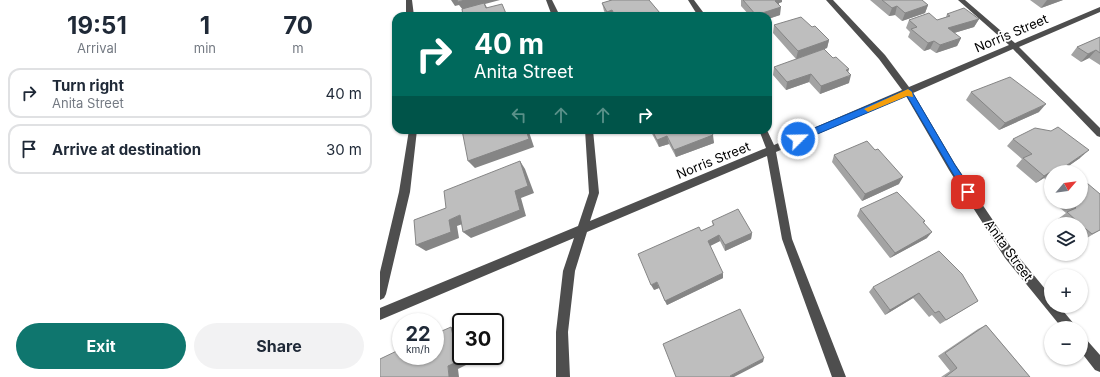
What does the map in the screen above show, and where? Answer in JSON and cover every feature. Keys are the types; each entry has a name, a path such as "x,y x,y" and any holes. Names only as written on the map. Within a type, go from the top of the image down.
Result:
{"street":[{"path":"409,0 410,12"},
{"path":"549,0 554,12"},
{"path":"691,0 699,12"},
{"name":"Anita Street","path":"829,0 882,57 908,92 952,167 1008,254 1044,298"},
{"path":"961,0 1014,46 1100,134"},
{"name":"Norris Street","path":"380,314 908,92 1100,9"},
{"path":"380,294 390,258 411,154 413,134"},
{"path":"563,377 562,332 569,271 594,193 589,134"},
{"path":"765,134 771,150 787,239 838,377"},
{"name":"Anita Street","path":"1057,313 1064,321"},
{"path":"1088,350 1100,365"}],"building":[{"path":"612,0 649,0 659,12 613,12 612,10 607,12 602,3"},
{"path":"743,0 776,0 775,1 781,7 765,12 753,12"},
{"path":"882,0 922,0 928,5 905,13 897,6 892,8"},
{"path":"484,3 486,8 502,4 505,12 462,12 462,9"},
{"path":"964,8 979,19 948,28 961,38 940,45 934,41 928,43 911,29 917,27 909,20 929,13 937,20 950,16 947,14"},
{"path":"801,17 812,27 815,26 829,40 798,51 774,25"},
{"path":"1100,37 1100,53 1096,50 1088,54 1077,47"},
{"path":"824,49 833,58 836,57 849,69 846,70 851,75 821,86 811,74 787,82 774,67"},
{"path":"1010,77 1046,104 1005,123 971,92"},
{"path":"1058,127 1089,150 1067,165 1044,165 1044,176 1023,158 1032,154 1013,139 1035,128 1051,131"},
{"path":"463,134 527,134 529,139 468,161"},
{"path":"654,134 713,135 674,150 667,136 657,140"},
{"path":"867,141 875,150 878,149 903,177 865,194 834,155"},
{"path":"520,161 528,186 515,191 520,210 463,232 460,215 449,220 451,232 416,245 414,220 446,208 444,191"},
{"path":"1088,184 1100,194 1100,230 1092,234 1088,231 1088,217 1072,217 1067,212 1074,209 1088,209"},
{"path":"897,192 925,221 923,222 932,232 895,253 860,209"},
{"path":"738,209 752,233 725,245 719,235 708,241 723,273 665,301 657,282 651,285 638,254 699,227 701,231 714,225 712,221"},
{"path":"939,251 962,274 978,301 946,320 939,311 935,313 919,293 890,310 873,287"},
{"path":"740,309 764,358 730,376 731,377 676,377 663,344"},
{"path":"986,325 1030,377 945,377 957,368 945,353"},
{"path":"451,327 452,331 452,364 448,366 449,377 380,377 380,359 392,353 392,365 444,365 444,330"}],"slow traffic":[{"path":"868,109 908,92 910,95"}],"route":[{"path":"798,139 908,92 968,192"}]}
